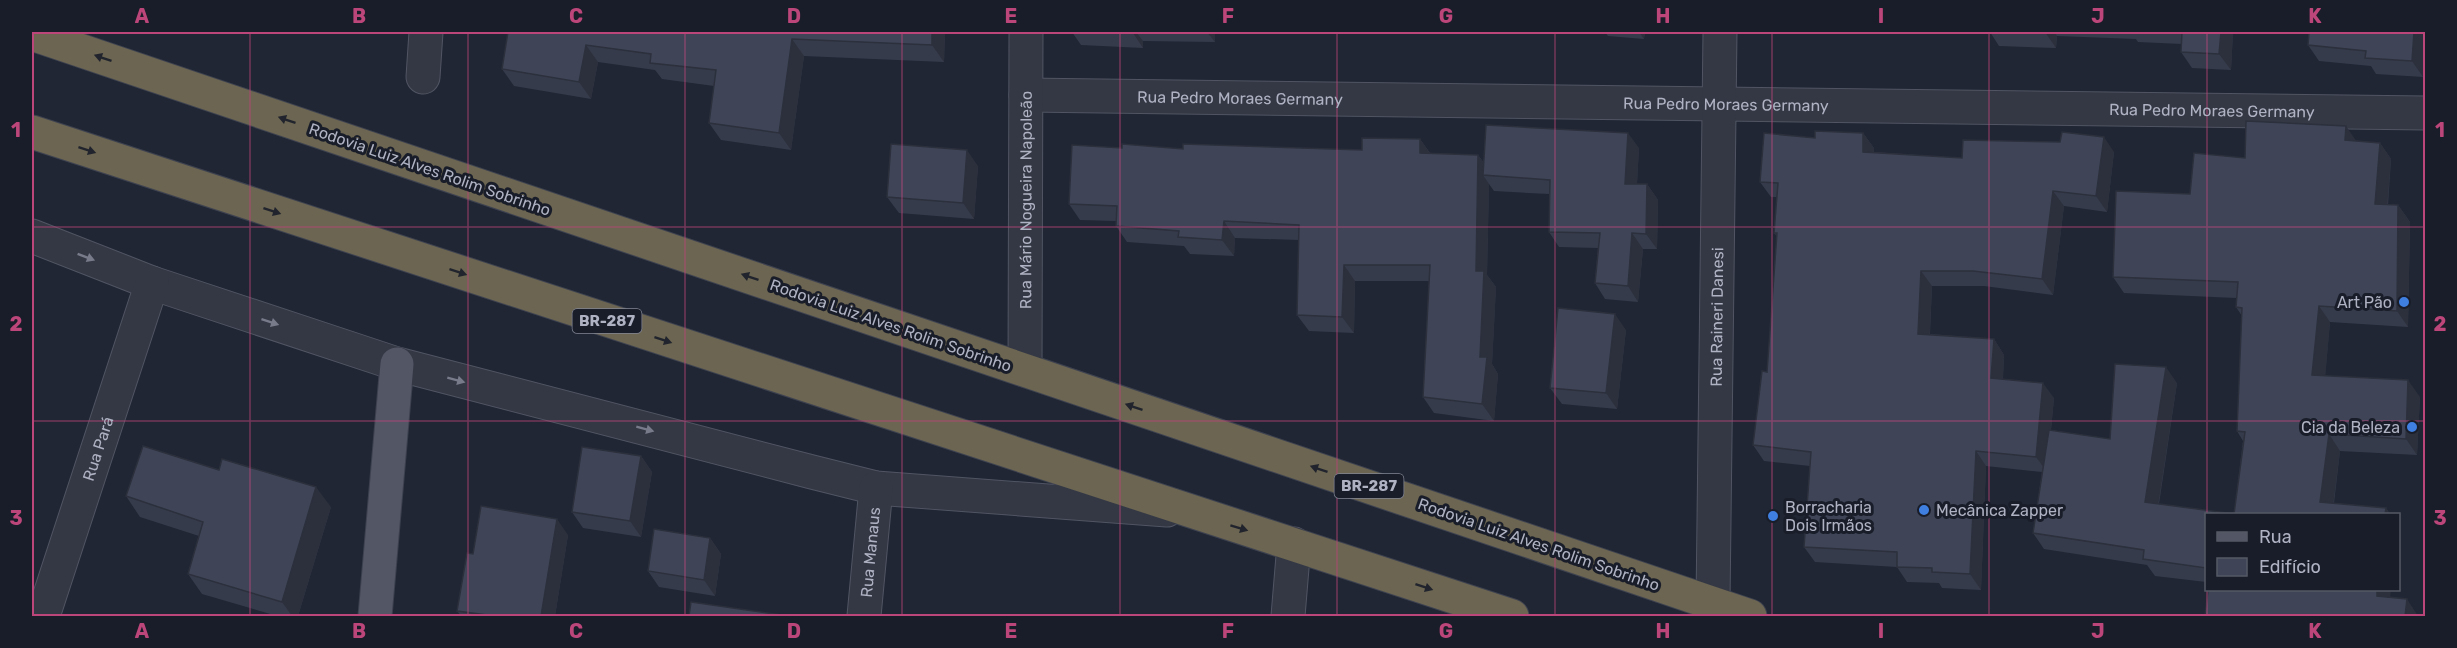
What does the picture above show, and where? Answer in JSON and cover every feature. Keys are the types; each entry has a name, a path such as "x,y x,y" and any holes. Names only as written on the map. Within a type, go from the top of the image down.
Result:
{"highway":[{"name":"Rodovia Luiz Alves Rolim Sobrinho","path":"32,34 1750,616"},
{"name":"BR-287","path":"32,132 1182,511 1294,544 1512,616"}],"main road":[{"path":"375,616 397,364"}],"street":[{"path":"423,77 426,32"},
{"name":"Rua Mário Nogueira Napoleão","path":"1024,370 1026,32"},
{"name":"Rua Raineri Danesi","path":"1713,602 1720,32"},
{"name":"Rua Pedro Moraes Germany","path":"1026,95 2426,114"},
{"path":"32,236 152,283 397,364 876,488 1182,511"},
{"name":"Rua Pará","path":"43,616 152,283"},
{"name":"Rua Manaus","path":"864,616 876,488"},
{"path":"1288,616 1294,544"}],"building":[{"path":"508,32 932,32 932,45 792,39 779,133 709,123 716,70 650,63 651,54 586,45 579,82 502,69"},
{"path":"2182,32 2221,32 2219,54 2181,52"},
{"path":"2309,32 2414,32 2412,61 2365,58 2366,51 2308,45"},
{"path":"2246,121 2346,126 2345,140 2380,143 2375,204 2398,205 2397,311 2319,306 2312,375 2408,380 2406,439 2329,434 2320,502 2386,508 2385,513 2234,513 2245,432 2237,431 2242,308 2236,307 2238,282 2113,277 2116,191 2190,194 2194,153 2245,158"},
{"path":"1486,125 1628,133 1625,184 1647,184 1646,234 1632,233 1628,286 1595,283 1600,233 1549,232 1550,180 1483,175"},
{"path":"1815,131 1863,133 1863,152 1962,158 1963,140 2060,142 2062,132 2104,137 2096,196 2053,191 2042,279 1973,271 1921,271 1918,334 1994,339 1991,378 2043,383 2036,457 1976,451 1970,574 1932,572 1932,568 1897,567 1897,552 1804,547 1811,452 1753,445 1762,371 1767,372 1777,233 1774,233 1778,183 1760,182 1764,133 1815,138"},
{"path":"1362,138 1420,139 1420,153 1478,155 1476,271 1484,271 1480,357 1487,357 1482,404 1423,397 1430,265 1344,265 1342,317 1297,315 1299,225 1224,221 1222,240 1178,237 1179,231 1116,226 1117,206 1069,204 1072,145 1122,148 1122,144 1183,149 1183,144 1362,150"},
{"path":"891,144 967,150 963,203 887,197"},
{"path":"1558,308 1615,314 1606,393 1550,388"},
{"path":"2115,364 2166,367 2145,502 2227,513 2205,513 2205,568 2143,559 2144,550 2033,533 2049,430 2110,439"},
{"path":"143,446 219,470 222,459 316,487 282,602 188,574 203,522 126,496"},
{"path":"582,447 641,456 630,521 572,512"},
{"path":"481,506 557,519 541,616 495,616 457,611 467,553 473,554"},
{"path":"654,529 710,538 704,580 648,571"},
{"path":"2208,591 2377,591 2377,596 2407,599 2405,616 2205,616"},
{"path":"691,602 788,616 689,616"}],"place":[{"name":"Art Pão","path":"2404,302"},
{"name":"Cia da Beleza","path":"2412,427"},
{"name":"Mecânica Zapper","path":"1924,510"},
{"name":"Borracharia Dois Irmãos","path":"1773,516"}]}
